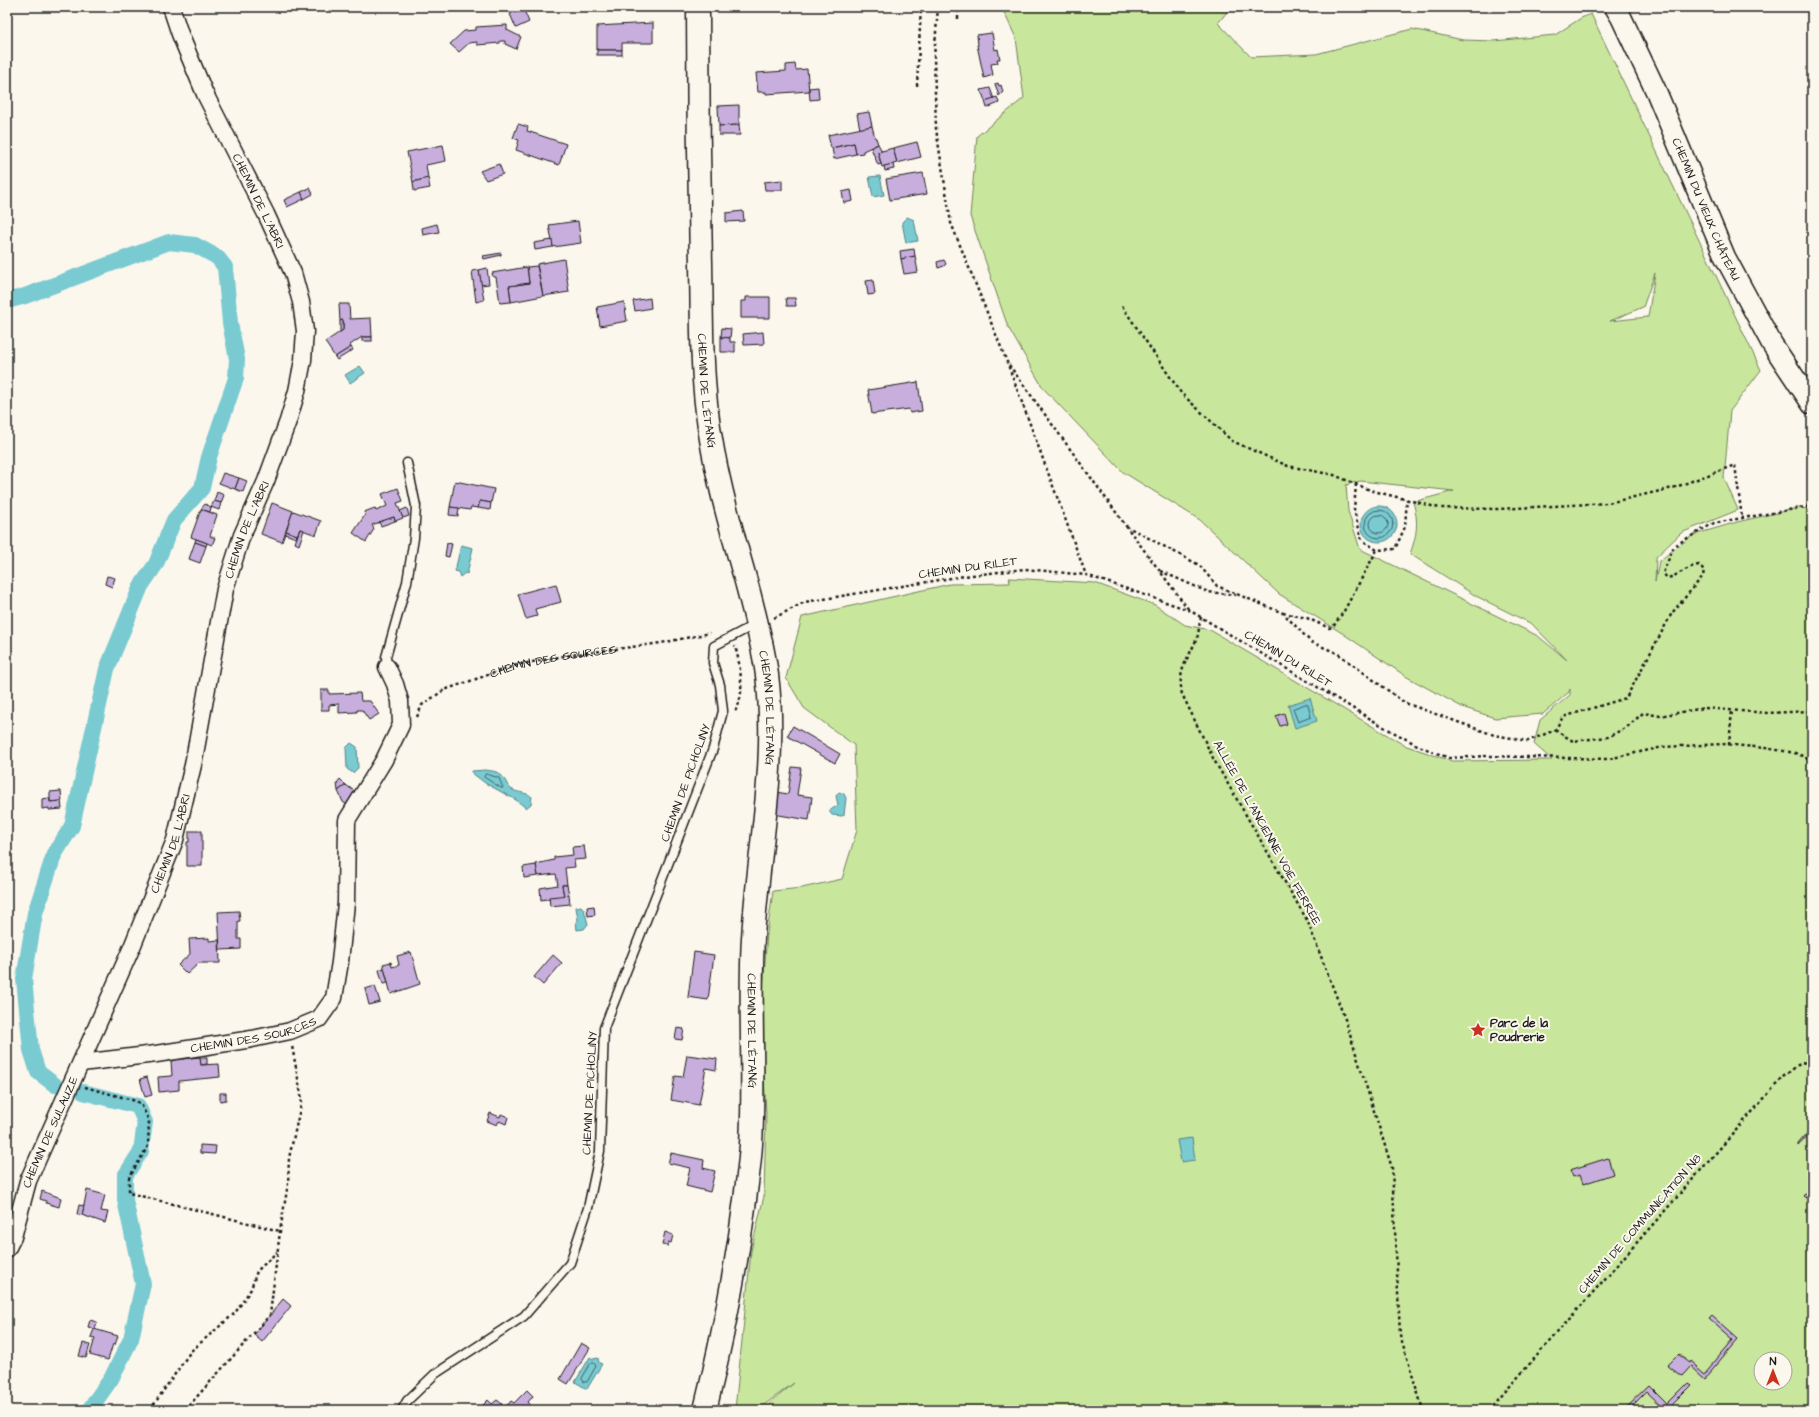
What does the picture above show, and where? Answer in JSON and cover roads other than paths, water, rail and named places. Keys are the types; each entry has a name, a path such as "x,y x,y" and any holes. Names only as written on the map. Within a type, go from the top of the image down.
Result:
{"main road":[{"name":"CHEMIN DE L’ÉTANG","path":"698,7 698,134 703,366 707,412 714,457 722,494 756,620 767,675 770,720 769,765 755,906 752,955 753,1099 751,1148 739,1246 722,1341 705,1410"}],"street":[{"name":"CHEMIN DE L'ABRI","path":"81,1063 132,947 175,840 193,765 225,589 240,541 266,481 288,421 297,391 303,360 305,331 301,302 293,273 266,214 205,94 180,34 171,7"},
{"name":"CHEMIN DU VIEUX CHÂTEAU","path":"1615,7 1656,91 1725,257 1772,344 1812,404"},
{"name":"CHEMIN DES SOURCES","path":"81,1063 156,1054 290,1031 319,1019 334,998 340,962 346,903 347,820 384,760 401,725 400,701 395,684 387,666"},
{"name":"CHEMIN DE SULAUZE","path":"7,1248 13,1237 28,1181 81,1063"}],"lane":[{"name":"CHEMIN DES SOURCES","path":"387,666 386,657 407,582 414,538 416,506 407,463"},
{"name":"CHEMIN DE PICHOLINY","path":"402,1410 406,1401 435,1374 524,1316 570,1263 588,1208 600,1151 604,1028 713,749 723,712 720,685 713,663 714,646 733,636 756,620"}],"water":[{"path":"880,176 884,195 873,197 869,177"},
{"path":"907,217 914,220 918,241 906,243 902,222"},
{"path":"360,366 365,373 350,383 345,375"},
{"path":"1379,506 1392,511 1397,524 1392,537 1379,542 1366,537 1361,524 1366,511"},
{"path":"461,545 473,548 467,574 465,573 460,577 458,572 455,571"},
{"path":"1310,698 1317,721 1295,728 1288,705"},
{"path":"351,743 357,747 358,768 353,773 347,769 346,748"},
{"path":"485,770 498,773 514,791 530,795 532,797 531,804 526,808 516,800 485,783 472,773 472,771"},
{"path":"839,792 844,794 846,798 844,815 842,816 832,815 829,811 838,805 836,796"},
{"path":"581,906 584,909 588,924 584,929 577,930 576,922 578,920 576,907"},
{"path":"1192,1138 1195,1160 1181,1162 1177,1140"},
{"path":"590,1357 593,1359 598,1358 599,1363 602,1364 587,1389 575,1382"}],"waterway":[{"path":"7,301 25,296 169,242 195,245 217,257 225,267 230,323 237,359 236,378 209,457 202,488 174,520 156,564 141,586 107,669 72,826 54,855 35,913 24,979 31,1050 38,1072 55,1085"},
{"path":"83,1092 138,1106 145,1122 141,1151 125,1176 125,1200 143,1284 131,1339 111,1379 89,1410"}],"place":[{"name":"Parc de la Poudrerie","path":"1478,1030"}]}
